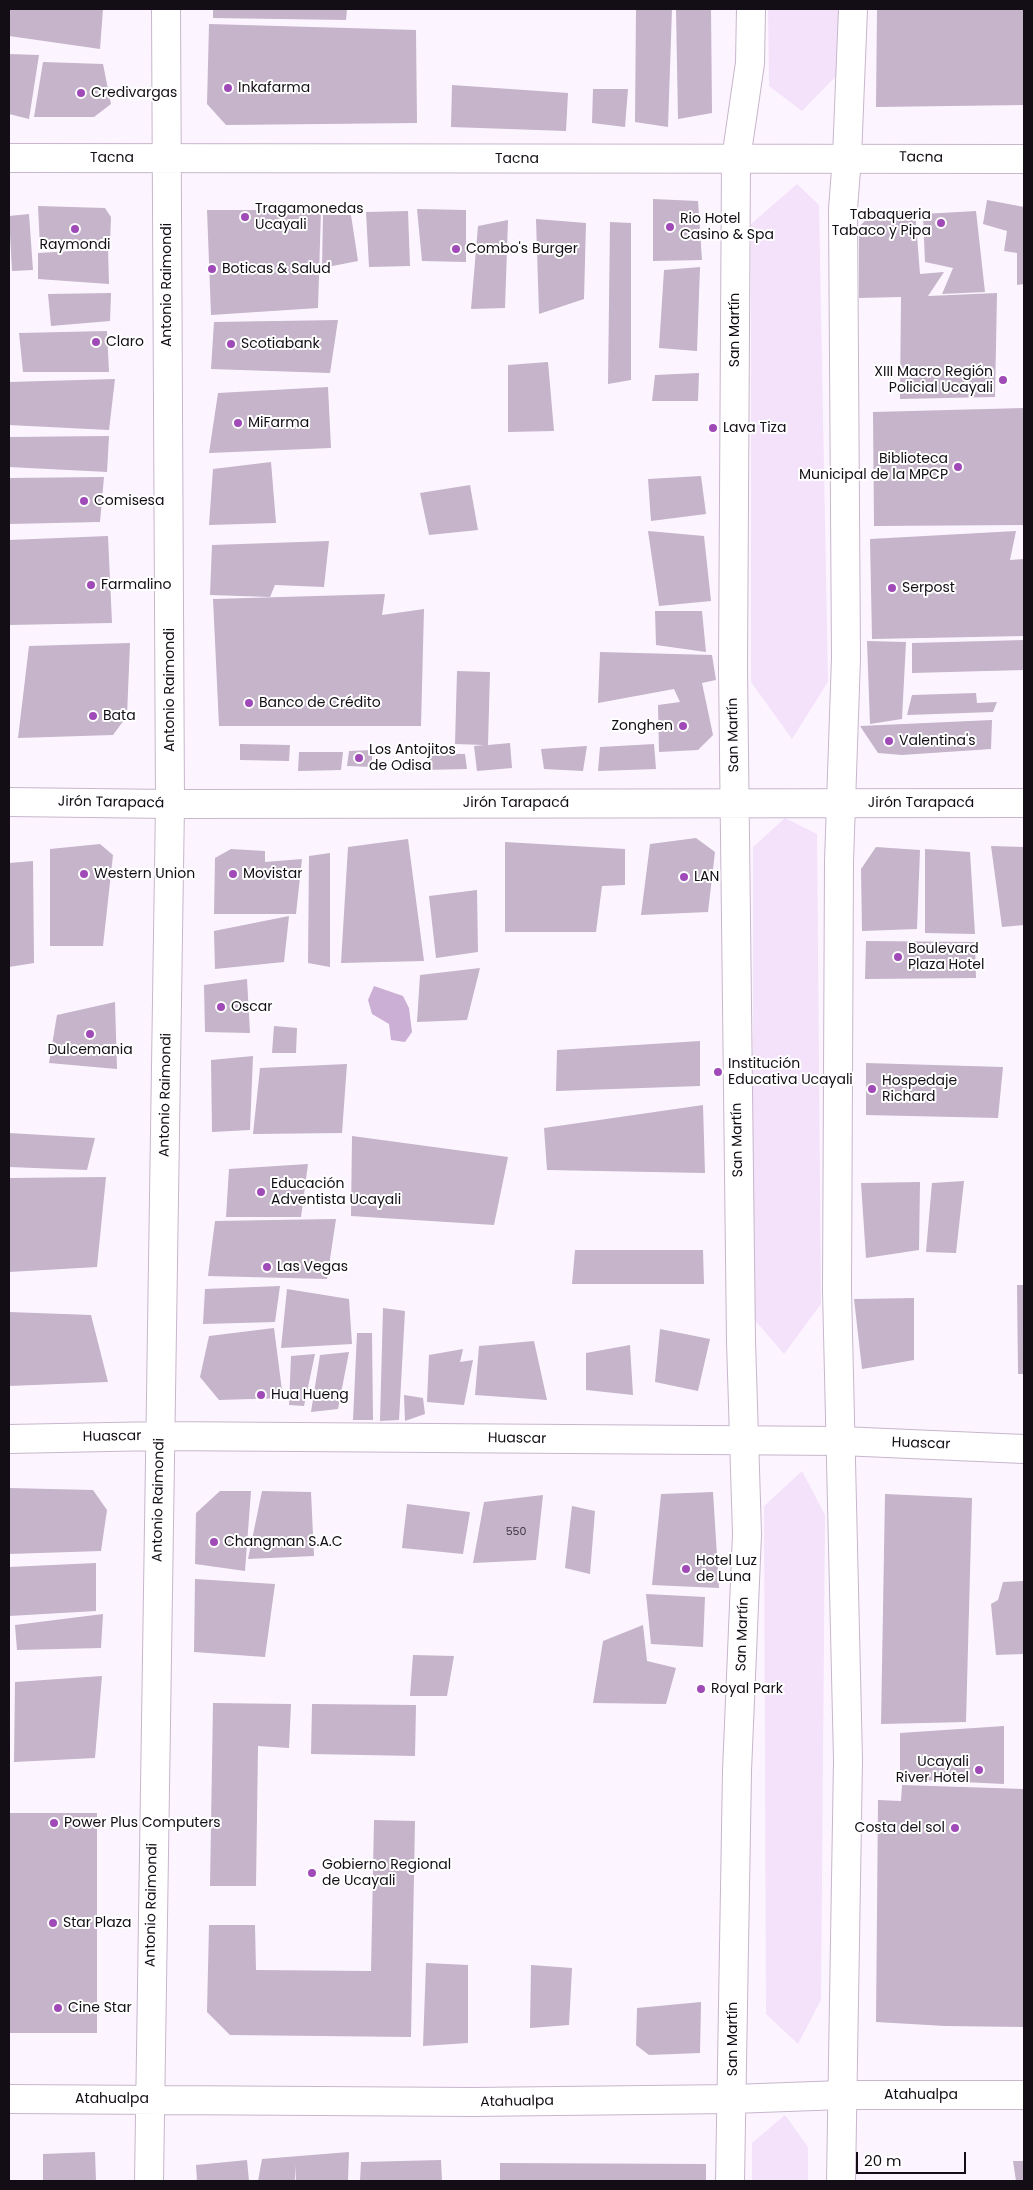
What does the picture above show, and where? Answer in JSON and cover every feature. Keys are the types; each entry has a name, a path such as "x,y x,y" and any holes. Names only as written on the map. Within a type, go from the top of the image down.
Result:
{"street":[{"name":"Antonio Raimondi","path":"149,2181 170,804 166,9"},
{"name":"San Martín","path":"730,2181 733,2099 732,1991 736,1800 747,1534 743,1442 734,861 736,803 733,668 736,159 750,63 751,9"},
{"path":"841,2181 848,1760 837,1290 840,803 846,658 843,209 853,9"},
{"name":"Tacna","path":"9,158 736,159 847,157 1024,159"},
{"name":"Jirón Tarapacá","path":"9,802 170,804 1024,804"},
{"name":"Huascar","path":"9,1439 160,1436 743,1442 841,1441 1024,1449"},
{"name":"Atahualpa","path":"9,2099 472,2102 733,2099 842,2095 1024,2095"}],"shaded area":[{"path":"768,9 839,9 840,72 802,111 769,86"},
{"path":"797,184 819,205 828,682 792,739 751,682 751,224"},
{"path":"785,818 817,834 821,1304 784,1354 753,1318 753,847"},
{"path":"374,986 403,996 409,1008 412,1032 405,1042 391,1040 389,1024 372,1014 368,1000"},
{"path":"802,1471 825,1515 821,2000 798,2044 766,2014 764,1506"},
{"path":"785,2115 808,2147 808,2181 752,2181 752,2143"}],"building":[{"path":"9,9 103,9 100,49 9,36"},
{"path":"213,9 347,9 346,20 213,18"},
{"path":"636,9 672,9 668,127 635,122"},
{"path":"676,9 711,9 712,113 678,119"},
{"path":"877,9 1024,9 1024,105 876,107"},
{"path":"209,24 416,30 417,123 226,125 207,104"},
{"path":"9,54 39,55 29,119 9,114"},
{"path":"43,62 103,64 111,104 94,117 34,117"},
{"path":"452,85 568,93 566,131 451,127"},
{"path":"593,89 628,89 625,127 592,123"},
{"path":"653,199 698,201 702,260 653,261"},
{"path":"987,200 1024,207 1024,284 1017,285 1017,253 1004,251 1007,231 983,224"},
{"path":"38,206 105,208 111,217 110,243 40,247"},
{"path":"417,209 466,210 466,262 422,261"},
{"path":"207,210 321,210 318,308 211,315"},
{"path":"875,210 915,210 920,274 944,272 928,296 997,293 995,397 900,399 901,297 859,298 859,227"},
{"path":"408,211 410,266 369,267 366,212"},
{"path":"976,211 985,292 942,294 953,268 925,262 923,214"},
{"path":"29,214 33,270 12,271 9,216"},
{"path":"323,215 351,215 358,261 322,268"},
{"path":"536,219 586,223 584,299 539,314"},
{"path":"508,220 505,308 471,309 478,226"},
{"path":"610,222 631,223 631,380 608,384"},
{"path":"108,249 109,284 38,279 38,253"},
{"path":"700,267 697,351 659,348 664,270"},
{"path":"111,293 110,321 51,326 48,294"},
{"path":"338,320 330,373 211,369 214,322"},
{"path":"107,331 109,372 23,372 19,333"},
{"path":"548,362 554,431 508,432 508,365"},
{"path":"699,373 698,401 652,401 655,375"},
{"path":"115,379 109,430 9,425 9,382"},
{"path":"328,387 331,448 209,453 218,393"},
{"path":"1024,408 1024,525 874,526 873,412"},
{"path":"109,436 107,472 9,467 9,437"},
{"path":"271,462 276,523 209,525 213,469"},
{"path":"701,476 706,514 651,521 648,479"},
{"path":"104,477 100,522 9,524 9,478"},
{"path":"470,485 478,530 429,535 420,493"},
{"path":"648,531 704,536 711,601 659,606"},
{"path":"1016,531 1010,560 1024,559 1024,636 872,639 870,539"},
{"path":"108,536 112,623 9,625 9,540"},
{"path":"329,541 324,587 275,585 270,597 210,595 212,545"},
{"path":"385,594 382,615 424,609 421,726 219,726 213,599"},
{"path":"655,611 702,611 706,652 656,645"},
{"path":"1024,640 1024,670 912,673 912,643"},
{"path":"867,641 906,642 902,719 870,724"},
{"path":"130,643 127,716 113,735 18,738 29,646"},
{"path":"600,652 712,655 716,680 702,683 713,735 698,750 659,752 658,705 680,702 674,689 598,703"},
{"path":"457,671 490,672 488,745 510,743 512,768 477,771 474,746 484,745 455,744"},
{"path":"976,693 977,703 997,702 993,712 907,715 912,695"},
{"path":"992,720 991,749 902,755 878,753 860,726"},
{"path":"240,744 290,745 289,761 240,760"},
{"path":"654,744 656,769 598,771 600,747"},
{"path":"587,746 583,771 544,769 541,749"},
{"path":"372,750 372,767 347,766 349,751"},
{"path":"299,752 343,752 341,770 298,771"},
{"path":"429,753 465,754 467,769 424,770"},
{"path":"696,838 715,852 708,912 641,915 650,844"},
{"path":"408,839 424,961 341,963 348,847"},
{"path":"505,842 625,849 625,885 602,886 596,932 505,932"},
{"path":"100,844 113,855 103,946 50,946 50,849"},
{"path":"991,846 1024,847 1024,925 1002,927"},
{"path":"876,847 920,850 917,929 862,931 861,869"},
{"path":"231,849 265,851 265,862 302,859 296,914 214,914 215,858"},
{"path":"925,849 970,852 975,934 925,933"},
{"path":"330,853 330,967 308,963 309,856"},
{"path":"33,861 34,963 9,967 9,863"},
{"path":"477,890 478,952 436,958 429,896"},
{"path":"289,916 284,962 215,969 214,931"},
{"path":"866,941 975,942 976,978 865,979"},
{"path":"480,968 467,1020 417,1022 420,975"},
{"path":"247,979 250,1033 205,1032 204,985"},
{"path":"115,1002 117,1069 49,1063 57,1015"},
{"path":"274,1026 297,1028 296,1053 272,1053"},
{"path":"700,1041 700,1086 556,1091 557,1050"},
{"path":"253,1056 250,1130 212,1132 211,1060"},
{"path":"866,1063 1003,1067 998,1118 866,1115"},
{"path":"347,1064 342,1133 253,1134 260,1068"},
{"path":"703,1105 705,1173 547,1170 544,1128"},
{"path":"9,1133 95,1138 87,1170 9,1167"},
{"path":"352,1136 508,1157 494,1225 351,1216"},
{"path":"308,1164 301,1217 226,1217 229,1169"},
{"path":"106,1177 97,1267 9,1272 9,1178"},
{"path":"964,1181 956,1253 926,1252 932,1183"},
{"path":"920,1182 919,1250 866,1258 861,1183"},
{"path":"336,1219 327,1279 208,1276 215,1221"},
{"path":"575,1250 703,1250 704,1284 572,1284"},
{"path":"1017,1285 1024,1285 1024,1374 1018,1374"},
{"path":"280,1286 275,1322 203,1324 205,1289"},
{"path":"287,1289 349,1299 352,1344 281,1348"},
{"path":"914,1298 914,1360 862,1369 854,1299"},
{"path":"383,1308 405,1311 399,1420 380,1421"},
{"path":"9,1312 91,1315 108,1382 9,1386"},
{"path":"274,1328 283,1398 219,1400 200,1377 209,1336"},
{"path":"660,1329 710,1339 698,1391 655,1382"},
{"path":"357,1333 372,1333 373,1420 353,1420"},
{"path":"534,1341 547,1400 475,1395 479,1346"},
{"path":"630,1345 633,1395 586,1390 586,1353"},
{"path":"463,1349 460,1362 473,1360 464,1405 427,1402 429,1355"},
{"path":"349,1352 338,1409 311,1412 320,1355"},
{"path":"315,1354 304,1406 289,1405 291,1356"},
{"path":"404,1395 423,1398 425,1414 405,1421"},
{"path":"9,1488 93,1490 107,1510 101,1551 9,1554"},
{"path":"220,1491 251,1491 245,1571 195,1564 196,1513"},
{"path":"262,1491 311,1492 314,1556 248,1559"},
{"path":"713,1492 719,1588 652,1585 661,1494"},
{"path":"885,1494 972,1498 966,1722 881,1724"},
{"path":"543,1495 536,1560 473,1563 484,1502"},
{"path":"407,1504 470,1512 463,1554 402,1548"},
{"path":"572,1506 595,1511 590,1574 565,1568"},
{"path":"96,1563 96,1611 9,1616 9,1567"},
{"path":"195,1579 275,1584 265,1657 194,1652"},
{"path":"1024,1581 1024,1654 996,1655 991,1604 998,1600 1003,1582"},
{"path":"646,1594 705,1597 703,1647 651,1644"},
{"path":"103,1614 101,1648 17,1650 15,1625"},
{"path":"643,1625 647,1661 676,1668 666,1704 593,1703 603,1641"},
{"path":"413,1655 454,1656 447,1696 410,1696"},
{"path":"102,1676 95,1758 14,1762 15,1682"},
{"path":"213,1703 291,1704 289,1748 258,1746 256,1886 210,1886"},
{"path":"312,1704 416,1705 415,1756 311,1754"},
{"path":"1004,1726 1004,1784 900,1779 900,1733"},
{"path":"902,1785 1024,1789 1024,2027 945,2026 876,2022 878,1800 901,1801"},
{"name":"Star Plaza","path":"9,1813 97,1813 97,2033 9,2033"},
{"path":"374,1820 415,1821 411,2037 230,2035 207,2012 209,1925 255,1925 256,1970 371,1971"},
{"path":"426,1963 468,1965 468,2043 423,2046"},
{"path":"531,1965 572,1968 569,2025 530,2028"},
{"path":"701,2002 700,2053 649,2055 636,2045 637,2008"},
{"path":"95,2152 96,2181 43,2181 43,2154"},
{"path":"349,2152 348,2181 296,2181 296,2165 295,2181 258,2181 262,2159"},
{"path":"247,2160 249,2181 197,2181 196,2165"},
{"path":"441,2160 442,2181 360,2181 361,2162"},
{"path":"1013,2161 1024,2161 1024,2181 1016,2181"},
{"path":"500,2163 706,2164 706,2181 500,2181"}],"place":[{"name":"Inkafarma","path":"228,88"},
{"name":"Credivargas","path":"81,93"},
{"name":"Tragamonedas Ucayali","path":"245,217"},
{"name":"Tabaqueria Tabaco y Pipa","path":"941,223"},
{"name":"Rio Hotel Casino & Spa","path":"670,227"},
{"name":"Raymondi","path":"75,229"},
{"name":"Combo's Burger","path":"456,249"},
{"name":"Boticas & Salud","path":"212,269"},
{"name":"Claro","path":"96,342"},
{"name":"Scotiabank","path":"231,344"},
{"name":"XIII Macro Región Policial Ucayali","path":"1003,380"},
{"name":"MiFarma","path":"238,423"},
{"name":"Lava Tiza","path":"713,428"},
{"name":"Biblioteca Municipal de la MPCP","path":"958,467"},
{"name":"Comisesa","path":"84,501"},
{"name":"Farmalino","path":"91,585"},
{"name":"Serpost","path":"892,588"},
{"name":"Banco de Crédito","path":"249,703"},
{"name":"Bata","path":"93,716"},
{"name":"Zonghen","path":"683,726"},
{"name":"Valentina's","path":"889,741"},
{"name":"Los Antojitos de Odisa","path":"359,758"},
{"name":"Western Union","path":"84,874"},
{"name":"Movistar","path":"233,874"},
{"name":"LAN","path":"684,877"},
{"name":"Boulevard Plaza Hotel","path":"898,957"},
{"name":"Oscar","path":"221,1007"},
{"name":"Dulcemania","path":"90,1034"},
{"name":"Institución Educativa Ucayali","path":"718,1072"},
{"name":"Hospedaje Richard","path":"872,1089"},
{"name":"Educación Adventista Ucayali","path":"261,1192"},
{"name":"Las Vegas","path":"267,1267"},
{"name":"Hua Hueng","path":"261,1395"},
{"name":"Changman S.A.C","path":"214,1542"},
{"name":"Hotel Luz de Luna","path":"686,1569"},
{"name":"Royal Park","path":"701,1689"},
{"name":"Ucayali River Hotel","path":"979,1770"},
{"name":"Power Plus Computers","path":"54,1823"},
{"name":"Costa del sol","path":"955,1828"},
{"name":"Gobierno Regional de Ucayali","path":"312,1873"},
{"name":"Star Plaza","path":"53,1923"},
{"name":"Cine Star","path":"58,2008"}]}
